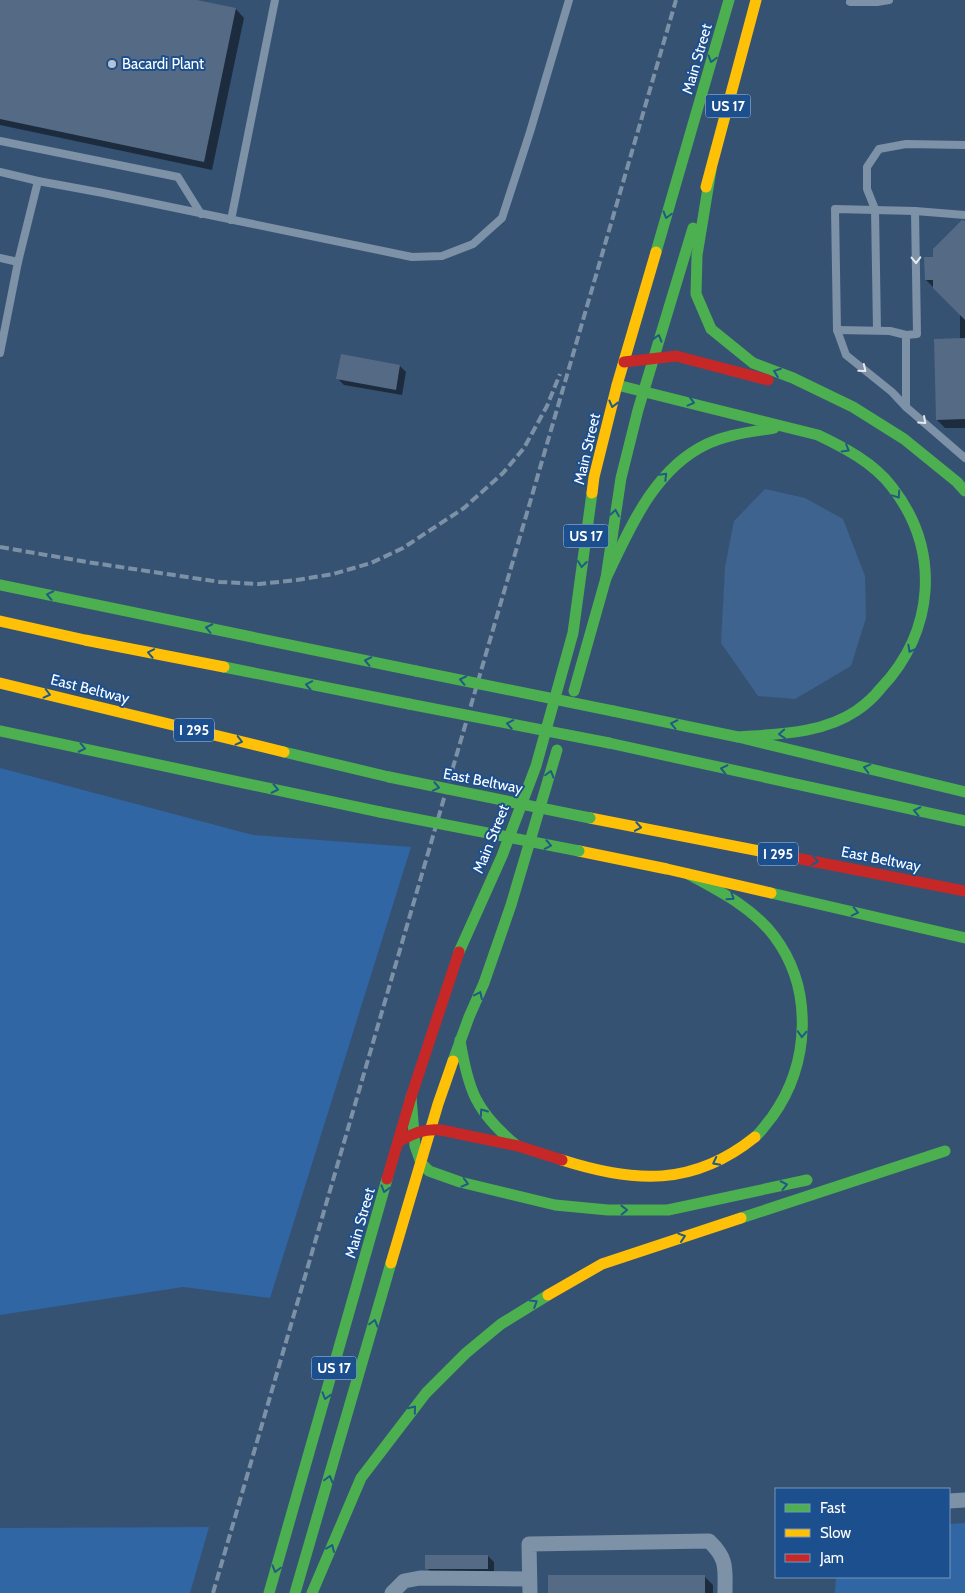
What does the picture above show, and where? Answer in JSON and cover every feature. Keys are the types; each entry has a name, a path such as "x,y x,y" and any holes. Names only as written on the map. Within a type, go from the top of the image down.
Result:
{"main road":[{"name":"Main Street","path":"269,1593 398,1142 442,1000 462,944 502,856 536,766 573,633 594,477 624,362 729,0"},
{"name":"US 17","path":"295,1593 430,1129 460,1040 484,984 511,905 567,716 606,578 621,478 652,359 711,170 756,0"},
{"path":"711,170 696,255 696,294 711,329 753,363 793,378 853,407 904,439 957,482 965,491"},
{"path":"624,362 676,356 775,382 853,407"},
{"path":"618,385 818,436 842,446 878,472 892,487 904,505 918,534 925,563 925,604 914,644 889,683 857,711 832,723 797,733 738,737"},
{"path":"606,578 646,497 665,474 706,445 729,437 781,427"},
{"path":"0,585 738,737 965,792"},
{"path":"0,621 85,640 609,743 965,821"},
{"name":"East Beltway","path":"0,683 389,778 965,891"},
{"path":"0,731 380,812 688,874 965,938"},
{"path":"398,1142 430,1129 517,1146 606,1172 634,1178 665,1176 702,1168 734,1153 757,1135 783,1102 797,1068 803,1034 800,995 789,964 773,934 750,910 723,892 688,874"},
{"path":"460,1040 464,1068 471,1094 485,1116 499,1132 517,1146"},
{"path":"412,1097 414,1134 421,1163 429,1171 460,1182 555,1205 608,1210 668,1210 821,1177"},
{"path":"840,1173 958,1148"},
{"path":"312,1593 361,1478 426,1393 466,1353 501,1324 570,1281 602,1264 945,1151"}],"street":[{"path":"950,1501 965,1500"},
{"path":"392,1593 404,1580 420,1578 530,1586 529,1544 709,1541 720,1551 725,1563 725,1593"}],"lane":[{"path":"231,220 275,0"},
{"path":"0,172 412,257 442,256 473,244 502,218 569,0"},
{"path":"851,0 850,2 888,0"},
{"path":"0,141 178,177 202,214"},
{"path":"877,330 875,209 867,189 867,167 879,149 906,144 965,145"},
{"path":"0,351 18,262 38,181"},
{"path":"965,215 875,209 835,209 837,330 846,355 892,392 906,407 965,458"},
{"path":"837,330 877,330 906,335 917,334 915,211"},
{"path":"0,258 18,262"},
{"path":"906,335 906,407"}],"shaded area":[{"path":"765,489 805,498 843,519 865,576 866,618 851,666 795,699 758,696 721,643 725,567 734,521"},
{"path":"0,768 253,835 411,847 270,1298 183,1287 0,1315"},
{"path":"965,1523 965,1593 835,1593 836,1578 950,1578 950,1524"},
{"path":"209,1527 190,1593 0,1593 0,1528"}],"building":[{"name":"Bacardi Plant","path":"0,0 197,0 236,8 204,162 0,119"},
{"path":"962,220 965,221 965,320 933,288 933,280 925,280 924,257 933,257 933,249"},
{"path":"965,338 965,419 936,420 934,339"},
{"path":"341,354 400,365 396,390 336,379"},
{"path":"425,1555 488,1555 488,1569 425,1569"},
{"path":"548,1575 705,1575 705,1593 548,1593"}],"railway":[{"path":"213,1593 676,0"},
{"path":"0,547 220,582 259,584 333,574 371,563 403,548 464,508 503,473 524,448 547,406 560,374"}],"traffic: fast":[{"path":"656,252 729,0"},
{"path":"711,170 697,255 696,294 711,329 753,363 793,378 853,407 904,439 957,482 965,491"},
{"path":"574,691 606,578 621,478 638,410 693,228"},
{"path":"617,385 818,435 828,440 868,463 885,478 908,511 919,537 924,563 925,590 921,616 912,641 899,666 875,695 843,719 814,729 784,734 738,737"},
{"path":"606,578 635,520 658,484 672,468 688,455 707,444 723,438 774,428"},
{"path":"459,952 502,856 536,766 573,633 592,493"},
{"path":"0,585 416,671"},
{"path":"224,667 409,704"},
{"path":"416,671 613,711"},
{"path":"409,704 609,743"},
{"path":"613,711 738,737 965,792"},
{"path":"0,731 380,812"},
{"path":"609,743 965,821"},
{"path":"453,1061 484,983 511,905 557,750"},
{"path":"284,752 389,777"},
{"path":"389,777 590,818"},
{"path":"380,812 579,851"},
{"path":"688,874 734,900 756,916 774,936 787,957 796,979 801,1003 802,1027 800,1050 794,1074 785,1096 772,1117 755,1137"},
{"path":"771,893 965,938"},
{"path":"460,1040 466,1073 476,1099 492,1122 516,1145"},
{"path":"411,1097 415,1146 421,1163 429,1171 460,1182 555,1205 608,1210 668,1210 807,1180"},
{"path":"741,1218 945,1151"},
{"path":"269,1593 387,1179"},
{"path":"295,1593 391,1263"},
{"path":"312,1593 361,1478 426,1393 466,1353 501,1324 548,1295"}],"traffic: slow":[{"path":"706,187 756,0"},
{"path":"592,493 594,477 617,385 656,252"},
{"path":"0,621 85,640 224,667"},
{"path":"0,683 284,752"},
{"path":"590,818 796,858"},
{"path":"579,851 771,893"},
{"path":"391,1263 438,1104 453,1061"},
{"path":"562,1160 614,1173 662,1176 686,1172 709,1165 732,1153 755,1137"},
{"path":"548,1295 602,1264 741,1218"}],"traffic: jam":[{"path":"624,362 676,356 768,380"},
{"path":"796,858 965,891"},
{"path":"387,1179 411,1097 459,952"},
{"path":"398,1142 418,1132 441,1130 518,1146 562,1160"}],"place":[{"name":"Bacardi Plant","path":"112,64"}]}
